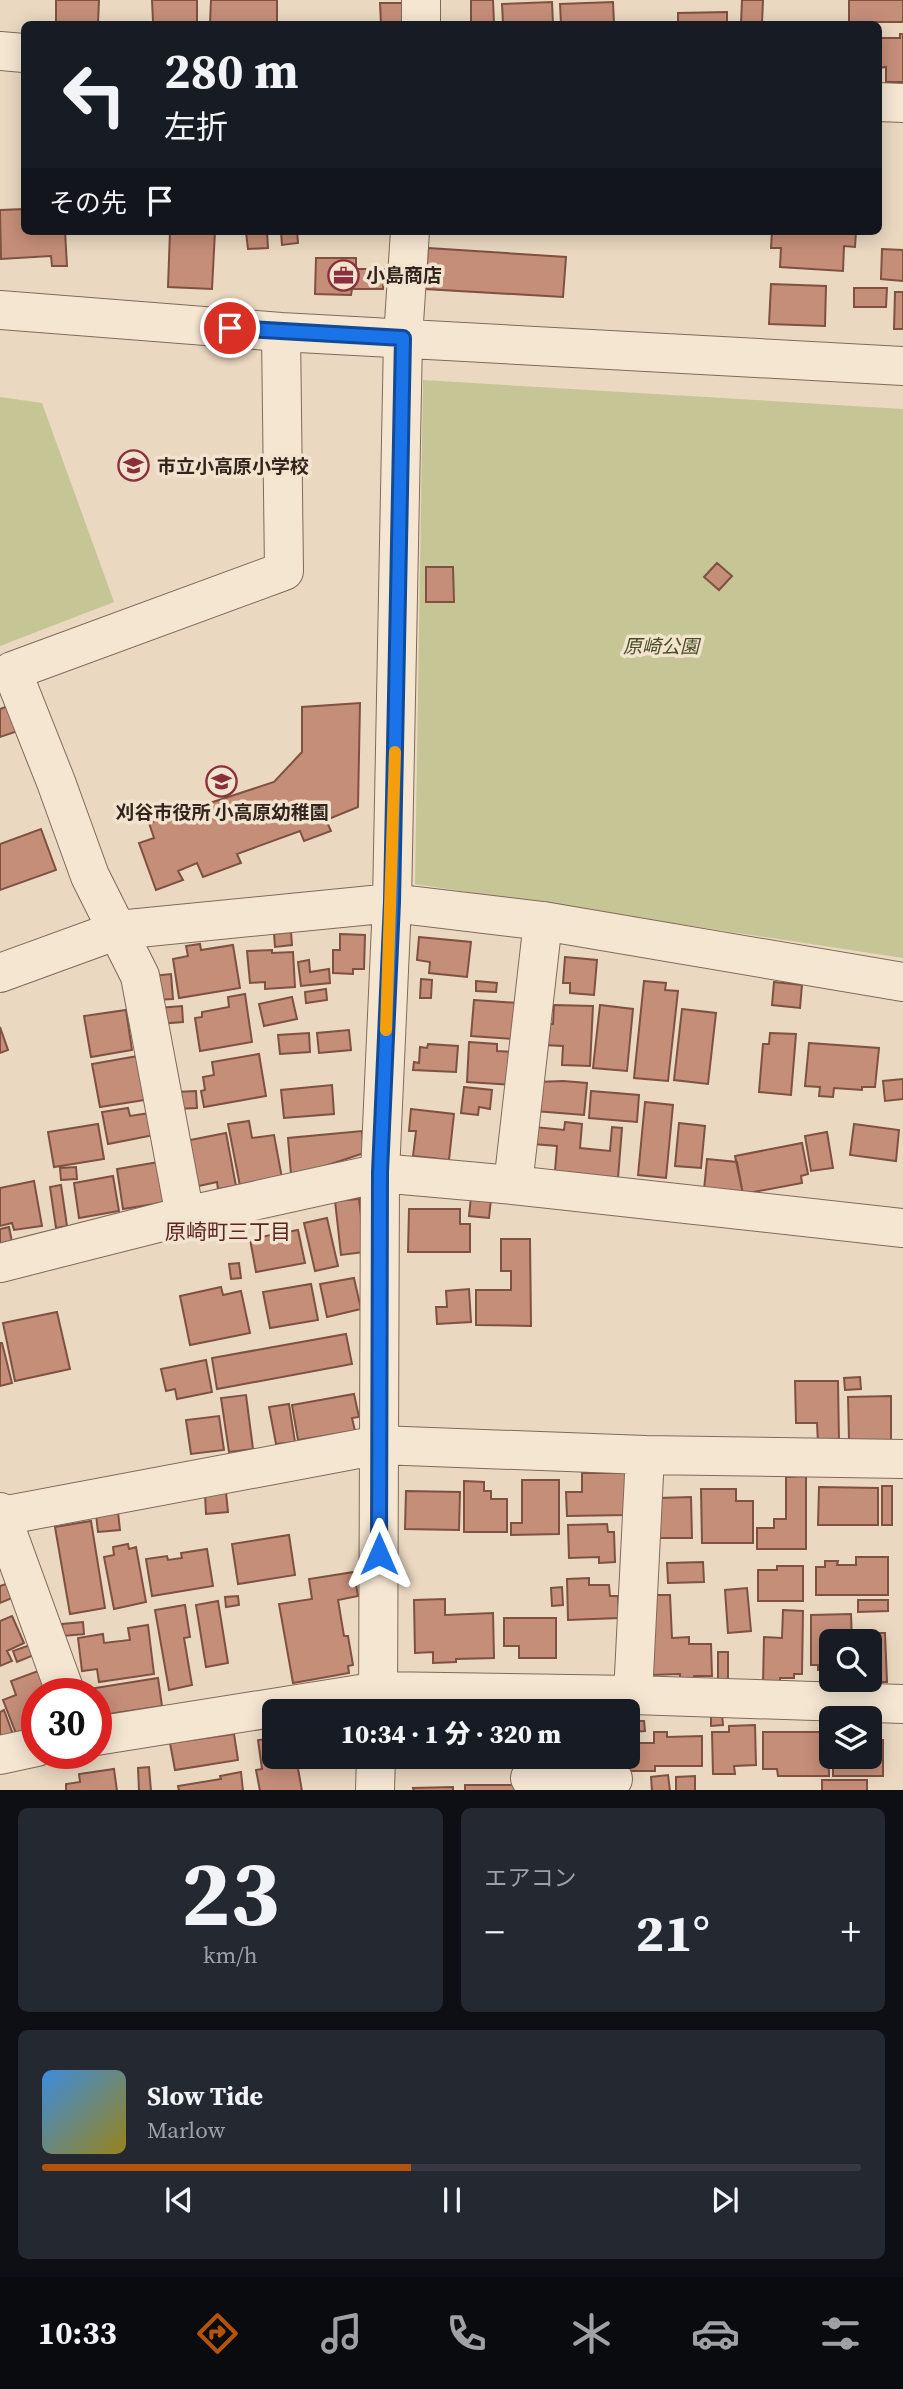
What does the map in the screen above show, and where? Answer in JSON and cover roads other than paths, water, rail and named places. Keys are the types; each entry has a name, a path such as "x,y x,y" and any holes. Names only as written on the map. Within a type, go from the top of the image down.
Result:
{"street":[{"path":"421,0 421,21"},
{"path":"0,51 21,52"},
{"path":"882,102 903,103"},
{"path":"378,1699 380,1172 392,902 403,338 410,235"},
{"path":"0,310 281,332 903,366"},
{"path":"186,1216 140,976 89,876 56,782 12,671 284,571 281,332"},
{"path":"0,973 118,930 392,902 542,921 903,982"},
{"path":"513,1185 542,921"},
{"path":"0,1263 186,1216 380,1172 903,1228"},
{"path":"60,1678 1,1514 379,1444 645,1455 903,1459"},
{"path":"633,1695 645,1455"},
{"path":"575,1699 633,1695 903,1704"},
{"path":"112,1734 262,1715"},
{"path":"0,1755 21,1750"},
{"path":"375,1790 376,1769"},
{"path":"531,1775 613,1779"}],"place":[{"name":"小島商店","path":"343,275"},
{"name":"市立小高原小学校","path":"134,466"},
{"name":"刈谷市役所 小高原幼稚園","path":"222,781"}],"district":[{"name":"原崎町三丁目","path":"228,1231"}],"park label":[{"name":"原崎公園","path":"661,646"}]}
